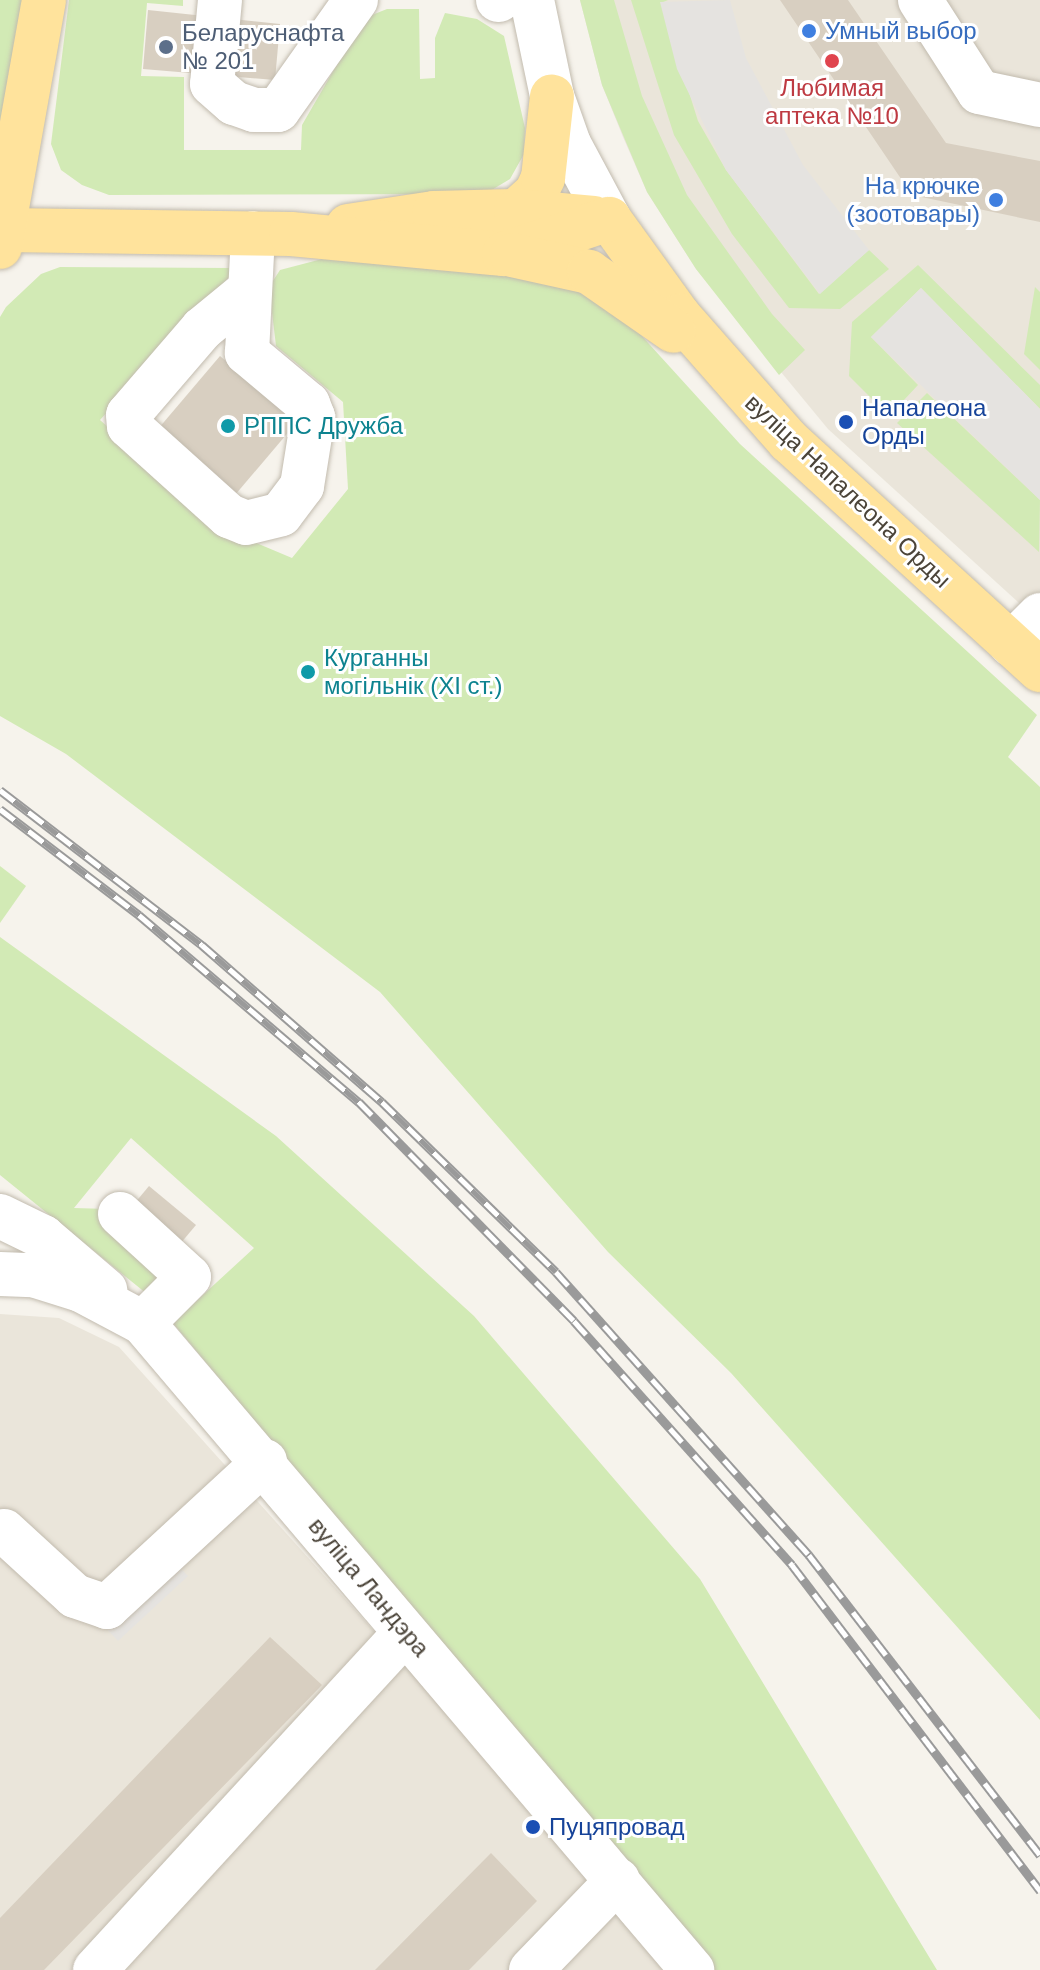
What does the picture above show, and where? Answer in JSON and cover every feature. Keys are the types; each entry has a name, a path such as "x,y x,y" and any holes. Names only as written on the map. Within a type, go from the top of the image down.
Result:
{"main road":[{"path":"44,0 2,238 272,234 555,261 589,272 716,360"},
{"path":"516,211 536,193 543,178 552,96"},
{"path":"272,234 434,213 516,211 609,219"},
{"path":"504,254 609,219"},
{"name":"вуліца Напалеона Орды","path":"609,219 716,360 789,441 1030,643"}],"street":[{"path":"220,0 212,84 234,103 254,110 278,110 356,0"},
{"name":"вуліца Напалеона Орды","path":"532,0 552,96 569,144 609,219"},
{"path":"920,0 979,92 1040,105"},
{"path":"247,292 202,329 128,415 129,426 229,516 246,523 281,514 302,486 313,417 308,404 247,353 247,292 272,234"},
{"path":"0,1216 43,1237 143,1323 189,1277 120,1214"},
{"name":"вуліца Ландэра","path":"0,1274 33,1275 81,1290 143,1323 265,1461 405,1633 692,1970"},
{"path":"4,1531 75,1596 107,1607 265,1461"},
{"path":"95,1970 405,1633"},
{"path":"531,1970 618,1880"}],"shaded area":[{"path":"580,0 1040,0 1040,622 828,429 696,269 647,192 623,137 602,85"},
{"path":"730,0 746,58 803,165 869,250 820,294 726,170 677,69 660,2"},
{"path":"921,288 1040,409 1040,500 871,337"},
{"path":"0,1314 59,1318 119,1347 635,1922 671,1970 0,1970"},
{"path":"170,1557 188,1576 118,1641 100,1622"}],"green space":[{"path":"0,0 23,0 0,136"},
{"path":"69,0 183,0 183,6 147,3 141,76 184,77 184,150 301,150 302,125 354,35 372,15 387,9 419,9 420,79 435,78 435,38 445,13 477,19 504,36 525,128 524,154 510,179 485,194 109,195 82,185 61,170 51,144"},
{"path":"580,0 614,0 642,96 687,195 772,314 805,350 779,375 696,269 647,192 602,85"},
{"path":"631,0 668,0 661,3 698,121 726,170 819,294 869,250 889,269 840,309 789,308 732,234 674,135"},
{"path":"341,254 439,260 571,288 593,300 640,334 740,444 1037,715 1008,757 1040,787 1040,1720 731,1373 608,1252 380,992 66,754 0,716 0,317 6,307 41,274 60,267 231,268 229,277 100,420 225,530 292,558 348,489 343,402 276,346 269,287 280,270"},
{"path":"918,265 1040,385 1040,409 921,288 871,337 918,385 889,416 849,376 852,322"},
{"path":"1035,287 1040,292 1040,370 1024,354"},
{"path":"927,393 1040,500 1039,552 897,423"},
{"path":"0,866 26,886 0,923"},
{"path":"0,937 276,1136 474,1316 700,1579 937,1970 713,1970 152,1298 0,1175","holes":["131,1138 254,1248 192,1305 108,1209 74,1208"]}],"building":[{"path":"780,0 848,0 946,143 1040,161 1040,222 912,195"},
{"path":"148,10 280,24 275,80 143,69"},
{"name":"РППС Дружба","path":"220,356 297,422 235,495 158,429"},
{"path":"149,1186 196,1225 175,1250 129,1210"},
{"path":"270,1637 322,1685 44,1970 0,1970 0,1918"},
{"path":"491,1853 537,1901 469,1970 375,1970"}],"railway":[{"path":"0,790 202,945 382,1102 556,1272 809,1555 1040,1855"},
{"path":"0,809 139,915 359,1102 574,1321 792,1565 1040,1891"}],"place":[{"name":"Умный выбор","path":"809,31"},
{"name":"Беларуснафта № 201","path":"166,47"},
{"name":"Любимая аптека №10","path":"832,61"},
{"name":"На крючке (зоотовары)","path":"996,200"},
{"name":"Напалеона Орды","path":"846,422"},
{"name":"РППС Дружба","path":"228,426"},
{"name":"Курганны могільнік (XI ст.)","path":"308,672"},
{"name":"Пуцяпровад","path":"533,1827"}]}
